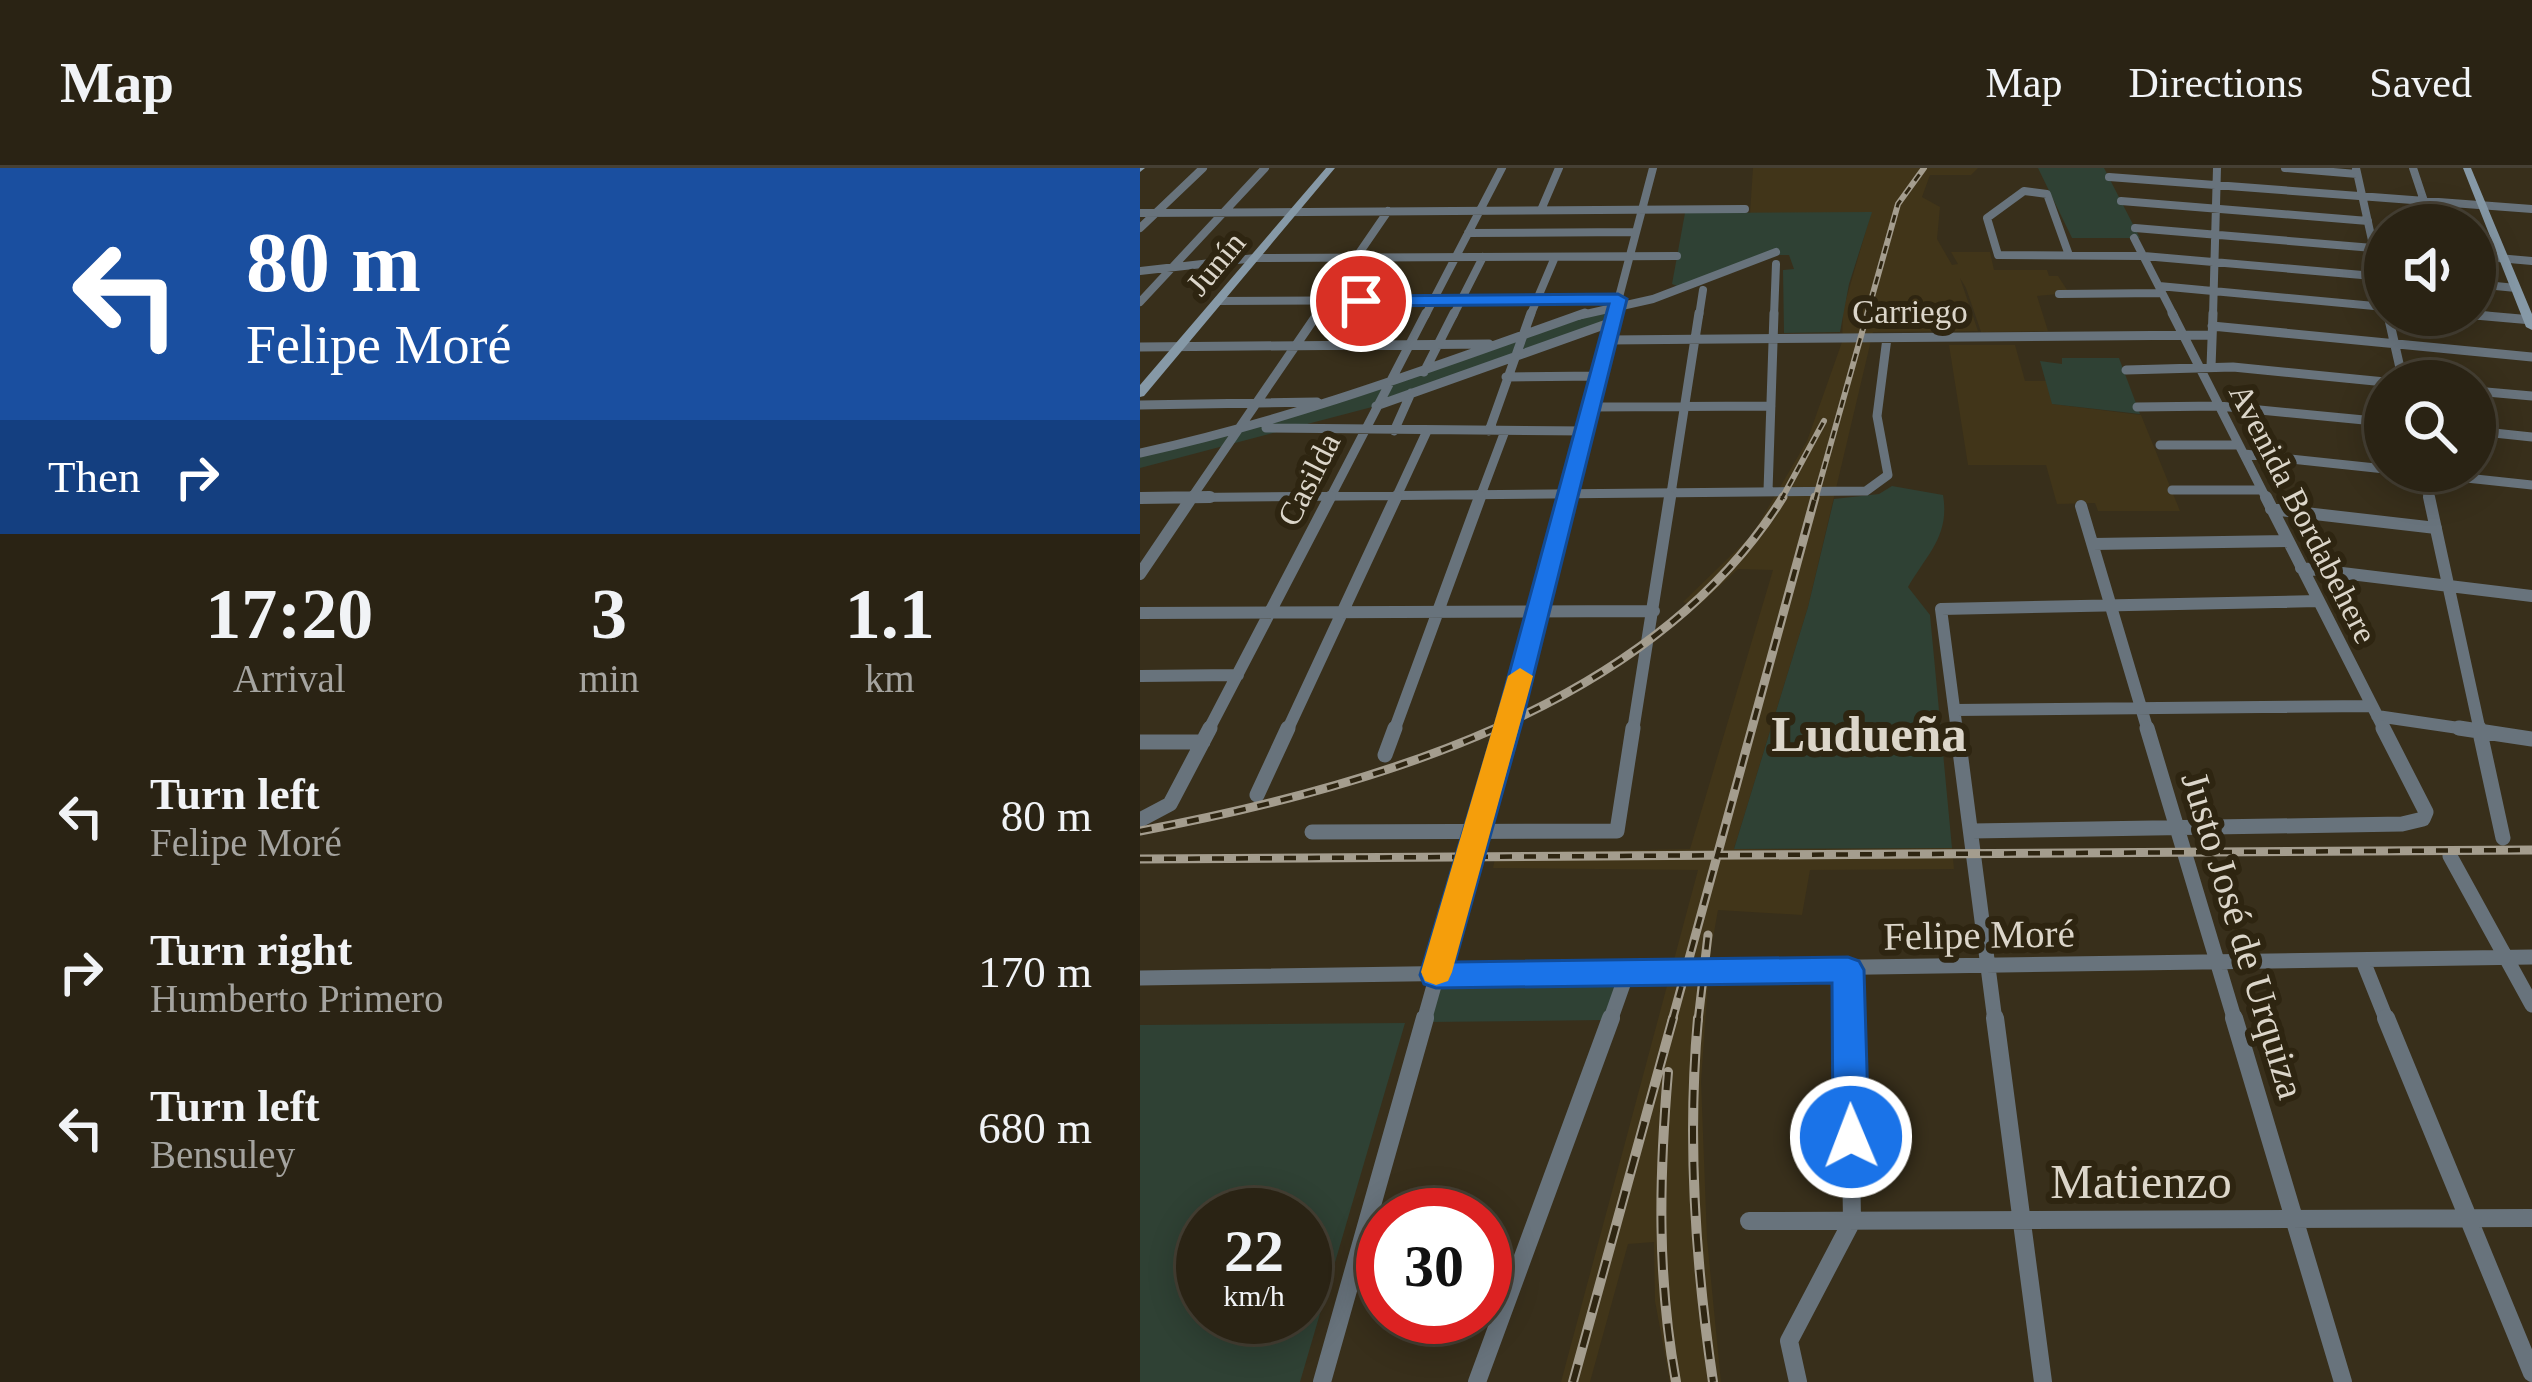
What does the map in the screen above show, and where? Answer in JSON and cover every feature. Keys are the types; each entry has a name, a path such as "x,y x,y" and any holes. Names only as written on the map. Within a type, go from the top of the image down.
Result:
{"main road":[{"name":"Junín","path":"1140,393 1331,168"},
{"path":"2467,168 2482,204"},
{"path":"2496,239 2531,322"}],"street":[{"path":"1140,228 1203,168"},
{"path":"1140,302 1265,168"},
{"name":"Casilda","path":"1140,820 1170,804 1502,168"},
{"path":"1541,210 1559,168"},
{"path":"1322,1382 1477,832 1652,168"},
{"path":"2206,367 2212,331 2217,168"},
{"path":"2285,168 2357,171 2364,204"},
{"path":"2414,168 2424,201"},
{"path":"2109,177 2468,204"},
{"path":"2069,255 2047,194 2014,195 1987,218 1998,255 2144,256 2364,274"},
{"path":"2121,201 2364,221"},
{"path":"2496,206 2532,209"},
{"path":"1140,213 1745,209"},
{"path":"1140,574 1388,211"},
{"path":"1468,233 1636,232"},
{"name":"Avenida Bordabehere","path":"2177,827 2402,824 2423,819 2426,812 2219,406 2206,367 2184,336 2134,233 2215,235"},
{"path":"2215,235 2364,247"},
{"path":"1140,453 1237,432 1334,402 1600,308 1652,298 1776,252"},
{"path":"1140,272 1255,258 1677,256"},
{"path":"1424,372 1483,257"},
{"path":"1489,431 1555,257"},
{"path":"2496,258 2532,261"},
{"path":"1768,491 1776,264"},
{"path":"2496,286 2516,288"},
{"path":"2059,294 2160,289 2364,305"},
{"path":"1312,832 1617,831 1688,406 1702,290"},
{"path":"1218,301 1618,303"},
{"path":"2496,318 2531,322"},
{"path":"1376,406 1615,321"},
{"name":"Carriego","path":"1609,340 2184,336 2212,331 2532,357"},
{"path":"2393,336 2398,360"},
{"path":"1140,498 1866,491 1888,475 1876,416 1887,338"},
{"path":"1140,347 1500,344"},
{"path":"2126,370 2206,367 2364,380"},
{"path":"1506,377 1600,376"},
{"path":"1394,430 1411,393"},
{"path":"2496,393 2532,396"},
{"path":"1140,405 1334,402"},
{"path":"1591,407 1772,406"},
{"path":"2137,407 2219,406 2364,420"},
{"path":"1250,428 1585,430"},
{"path":"1257,795 1427,430"},
{"path":"1385,755 1504,431"},
{"path":"2496,433 2532,437"},
{"path":"2160,445 2241,449 2364,466"},
{"path":"2496,481 2532,485"},
{"path":"2171,490 2262,490"},
{"path":"2427,492 2503,838"},
{"name":"Justo José de Urquiza","path":"2081,506 2343,1382"},
{"path":"2272,509 2435,528"},
{"path":"2093,544 2288,541"},
{"path":"2301,568 2532,596"},
{"path":"2043,1382 1941,609 2318,601"},
{"path":"1140,614 1654,611"},
{"path":"1140,676 1238,675"},
{"path":"1955,710 2374,711 2532,739"},
{"path":"1140,742 1203,742"},
{"path":"1972,831 2177,827"},
{"path":"2450,856 2532,1005"},
{"name":"Felipe Moré","path":"1140,978 2532,957"},
{"path":"2363,961 2532,1373"},
{"path":"1798,1382 1790,1341 1852,1221 1848,970"},
{"path":"1477,1382 1628,973"},
{"name":"Matienzo","path":"1749,1221 2532,1218"}],"shaded area":[{"path":"1753,168 1978,168 1971,175 1930,175 1922,197 1940,207 1937,239 1952,265 1958,264 1951,252 1990,252 1994,270 2047,270 2049,276 2058,276 2069,293 2037,296 2048,331 1981,332 1960,278 1978,331 1873,332 1808,607 1734,849 1952,848 1954,869 1810,870 1802,915 1718,910 1701,1081 1707,1239 1721,1382 1670,1382 1655,1301 1654,1242 1628,1244 1590,1382 1561,1382 1698,870 1493,868 1496,853 1690,849 1773,570 1738,569 1697,607 1683,602 1752,535 1807,441 1842,342 1843,310 1871,213 1750,213"},
{"path":"1949,345 2015,345 2025,381 2046,381 2053,404 2141,415 2180,511 2098,511 2095,503 2057,504 2046,465 1968,465"}],"green space":[{"path":"2038,168 2104,168 2140,238 2072,238"},
{"path":"1872,212 1849,284 1840,332 1784,333 1783,270 1794,269 1789,255 1772,255 1682,288 1672,284 1685,213"},
{"path":"1619,306 1615,321 1376,406 1140,468 1140,453 1237,432 1600,308"},
{"path":"2062,358 2119,358 2140,414 2052,404 2040,361 2062,364"},
{"path":"1892,486 1943,495 1940,533 1908,587 1930,615 1952,848 1734,849 1808,607 1834,499 1879,494"},
{"path":"1618,979 1604,1020 1429,1022 1441,980"},
{"path":"1405,1023 1332,1273 1332,1188 1176,1188 1176,1344 1311,1344 1300,1382 1140,1382 1140,1025"}],"railway":[{"path":"1815,500 1898,204 1924,168"},
{"path":"1782,499 1824,421"},
{"path":"1717,855 1815,497"},
{"path":"1140,831 1319,790 1410,762 1498,727 1582,684 1659,632 1727,570 1782,499"},
{"path":"1717,855 2532,850"},
{"path":"1140,859 1717,855"},
{"path":"1672,1021 1717,855"},
{"path":"1698,1021 1708,935"},
{"path":"1573,1382 1673,1018"},
{"path":"1698,1018 1695,1200 1713,1382"},
{"path":"1668,1072 1662,1227 1665,1304 1676,1382"}],"slow traffic":[{"path":"1436,972 1520,676"}],"district":[{"name":"Ludueña","path":"1869,733"}],"route":[{"path":"1361,301 1618,299 1509,722 1436,975 1848,970 1851,1137"}]}
